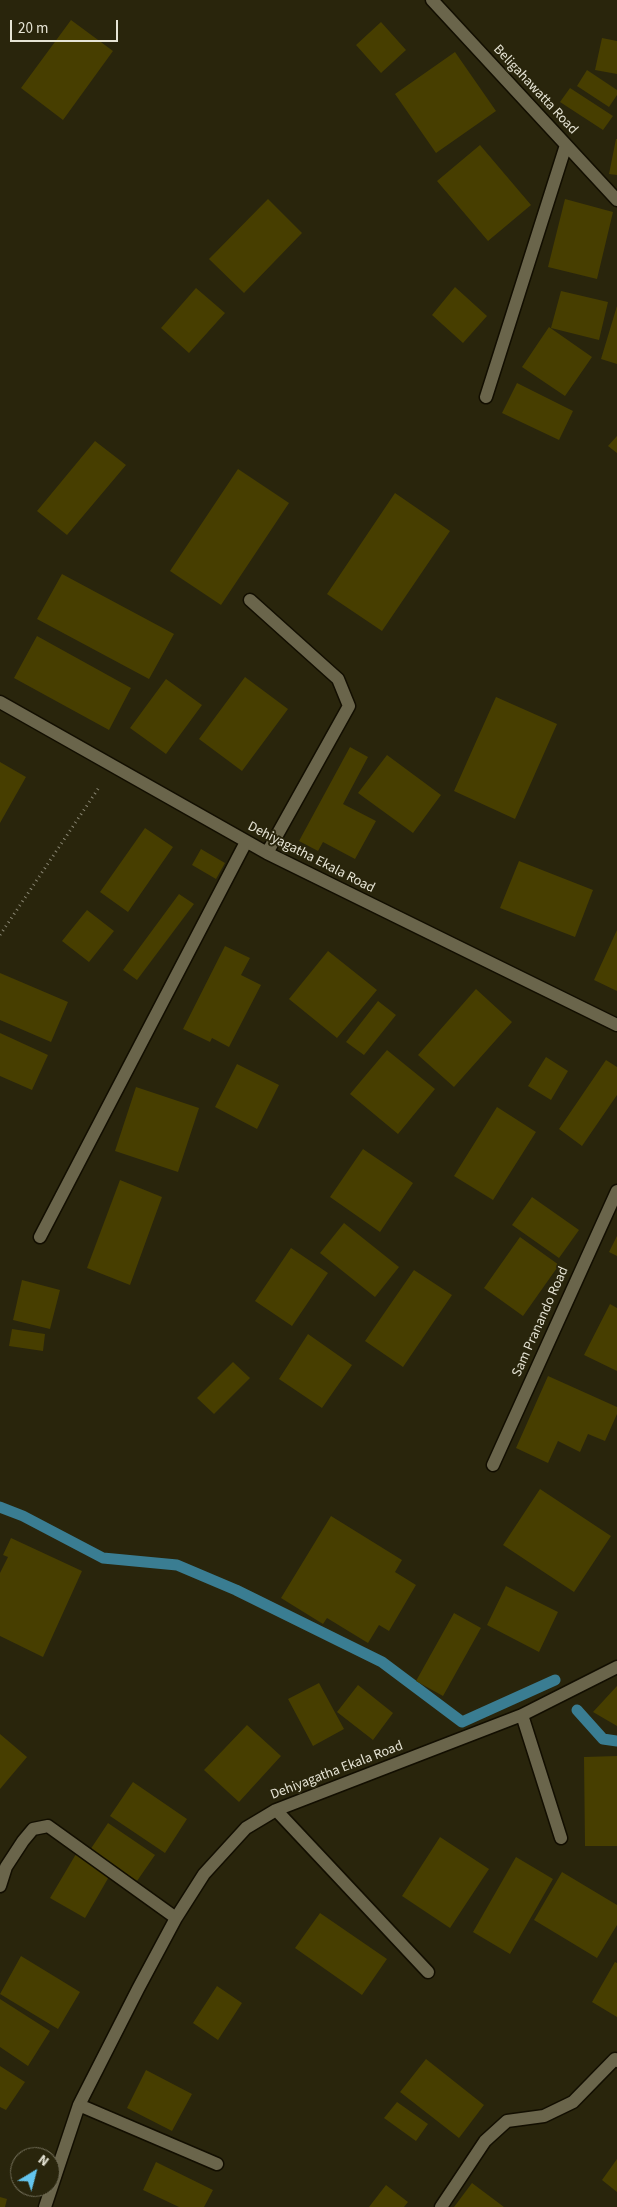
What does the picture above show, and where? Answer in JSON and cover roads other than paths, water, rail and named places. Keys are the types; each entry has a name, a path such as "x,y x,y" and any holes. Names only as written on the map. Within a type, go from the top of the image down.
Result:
{"street":[{"name":"Beligahawatta Road","path":"432,0 617,200"},
{"path":"486,397 566,145"},
{"path":"250,600 338,679 349,706 267,853"},
{"name":"Dehiyagatha Ekala Road","path":"0,702 267,853 617,1025"},
{"path":"40,1237 246,842"},
{"name":"Sam Pranando Road","path":"493,1465 617,1191"},
{"name":"Dehiyagatha Ekala Road","path":"45,2207 79,2105 176,1918 204,1874 246,1828 276,1810 522,1715 617,1667"},
{"path":"522,1715 561,1838"},
{"path":"276,1810 428,1972"},
{"path":"0,1886 3,1864 33,1829 48,1826 176,1918"},
{"path":"441,2207 485,2141 507,2121 544,2116 573,2102 617,2060"},
{"path":"79,2105 217,2164"}],"waterway":[{"path":"0,1507 23,1516 103,1558 177,1565 236,1590 382,1662 462,1722 555,1680"},
{"path":"577,1710 603,1739 617,1741"}]}
